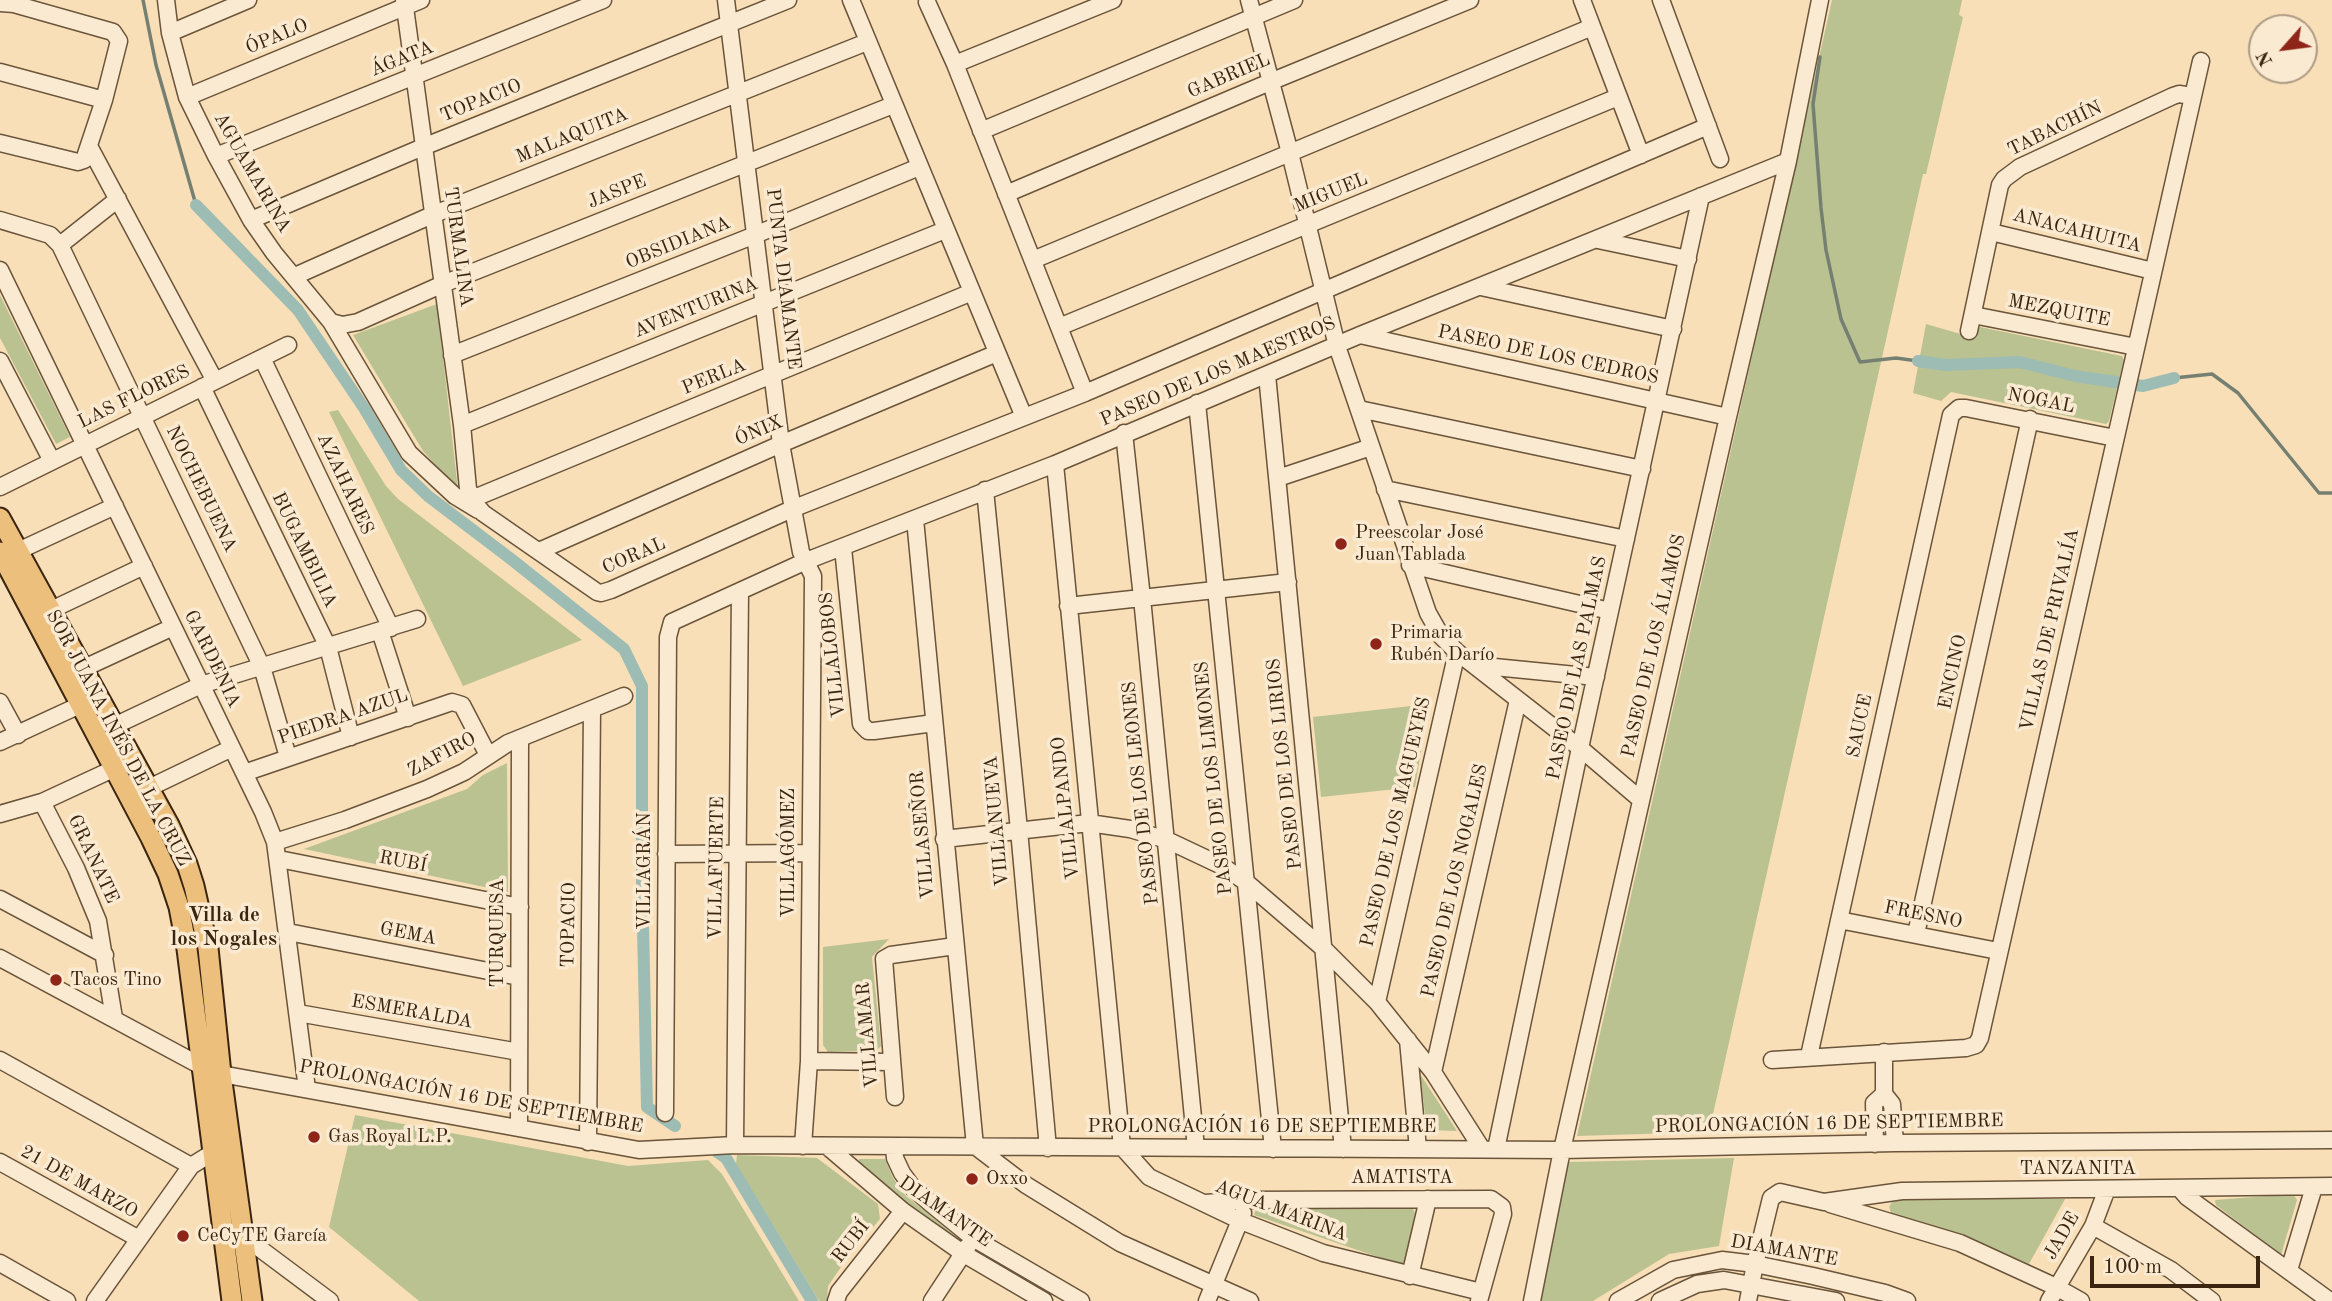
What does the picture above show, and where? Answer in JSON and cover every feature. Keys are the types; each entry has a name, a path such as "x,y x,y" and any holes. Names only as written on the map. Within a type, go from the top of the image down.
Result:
{"main road":[{"name":"SOR JUANA INÉS DE LA CRUZ","path":"0,518 9,551 80,705 168,874 179,907 187,948 201,1066 243,1236 252,1301"},
{"name":"SOR JUANA INÉS DE LA CRUZ","path":"9,551 51,610 148,788 187,864 200,905 208,948 221,1074 222,1151 232,1301"}],"street":[{"name":"AGUAMARINA","path":"166,0 170,33 187,97 251,220 274,253 331,322 409,453 454,496 483,513"},
{"path":"170,33 248,0"},
{"name":"ÓPALO","path":"187,97 404,3 421,0"},
{"name":"ÁGATA","path":"216,156 603,0"},
{"name":"PUNTA DIAMANTE","path":"726,0 781,444 801,552 806,562"},
{"name":"TOPACIO","path":"251,220 423,147 788,0"},
{"path":"851,0 1024,417"},
{"path":"955,64 1113,0"},
{"path":"1249,0 1337,346 1410,565 1433,624 1457,652 1580,748 1641,800"},
{"path":"981,131 1294,0"},
{"name":"GABRIEL","path":"1006,194 1470,0"},
{"path":"1582,0 1641,155"},
{"path":"1661,0 1720,159"},
{"name":"PASEO DE LOS ÁLAMOS","path":"1532,1301 1562,1150 1788,161 1819,0"},
{"path":"928,1 1085,393"},
{"path":"0,3 14,4 113,32 119,41 87,153 78,163 0,143"},
{"name":"TURMALINA","path":"404,3 462,425 468,489 472,499"},
{"path":"1033,260 1592,27"},
{"name":"MALAQUITA","path":"295,276 432,215 867,42"},
{"name":"VILLAS DE PRIVALÍA","path":"1772,1060 1976,1045 1980,1038 2201,61"},
{"path":"0,72 104,100"},
{"name":"TABACHÍN","path":"1971,323 2000,185 2010,174 2173,96 2192,96"},
{"name":"MIGUEL","path":"1059,327 1618,97"},
{"name":"JASPE","path":"331,322 342,325 358,321 443,284 893,105"},
{"path":"792,509 1085,393 1708,126"},
{"name":"BUGAMBILIA","path":"87,153 118,199 209,384 328,647 351,737"},
{"name":"PASEO DE LOS MAESTROS","path":"668,629 677,618 806,562 1055,464 1360,335 1788,161"},
{"name":"OBSIDIANA","path":"452,355 919,167"},
{"name":"PASEO DE LAS PALMAS","path":"1489,1149 1701,196"},
{"path":"0,219 50,235 60,245 118,199"},
{"name":"AVENTURINA","path":"462,425 945,230"},
{"name":"ANACAHUITA","path":"1991,232 2153,271"},
{"path":"1598,240 1688,259"},
{"name":"NOCHEBUENA","path":"60,245 262,667 288,757"},
{"name":"GARDENIA","path":"0,270 244,773 277,851 307,1089"},
{"path":"1481,287 1673,329"},
{"name":"PERLA","path":"472,499 972,292"},
{"name":"MEZQUITE","path":"1971,323 2136,347"},
{"name":"PASEO DE LOS CEDROS","path":"1360,335 1728,417"},
{"name":"LAS FLORES","path":"0,487 288,345"},
{"name":"ÓNIX","path":"539,551 781,444 997,353"},
{"name":"AZAHARES","path":"262,358 386,629 408,718"},
{"path":"0,361 52,461"},
{"name":"PASEO DE LOS LIRIOS","path":"1267,375 1343,1149"},
{"name":"PASEO DE LOS LIMONES","path":"1197,403 1273,1149"},
{"name":"NOGAL","path":"1959,408 2030,419 2115,438"},
{"name":"SAUCE","path":"1809,1056 1948,420 1959,408"},
{"path":"1359,409 1642,469"},
{"name":"ENCINO","path":"1916,934 2030,419"},
{"name":"PASEO DE LOS LEONES","path":"1124,433 1196,1148"},
{"path":"1278,478 1371,447"},
{"name":"VILLALPANDO","path":"1055,464 1122,1147"},
{"path":"1385,489 1626,539"},
{"name":"VILLANUEVA","path":"985,490 1048,1148"},
{"name":"CORAL","path":"472,499 483,513 597,592 605,592 792,509"},
{"path":"9,551 116,506"},
{"name":"VILLASEÑOR","path":"915,519 975,1146"},
{"name":"VILLALOBOS","path":"843,548 861,724 874,731 934,723"},
{"name":"VILLAGÓMEZ","path":"803,1146 809,1061 813,576 806,562"},
{"path":"1410,565 1610,611"},
{"path":"51,610 144,566"},
{"path":"1068,606 1288,582"},
{"name":"VILLAFUERTE","path":"735,1145 740,591"},
{"path":"114,726 201,685 417,619"},
{"path":"82,669 173,627"},
{"name":"VILLAGRÁN","path":"665,1113 668,629"},
{"name":"PASEO DE LOS MAGUEYES","path":"1377,1002 1457,652"},
{"path":"1474,665 1596,677"},
{"name":"ZAFIRO","path":"277,851 345,820 427,789 464,772 520,738 624,696"},
{"name":"PASEO DE LOS NOGALES","path":"1433,1072 1518,700"},
{"path":"0,702 18,735"},
{"name":"PIEDRA AZUL","path":"244,773 456,702 462,705 488,755"},
{"path":"0,742 80,705"},
{"name":"TOPACIO","path":"588,1142 592,709"},
{"name":"TURQUESA","path":"519,1128 520,738"},
{"path":"130,797 232,748"},
{"path":"0,814 43,802 132,759"},
{"name":"GRANATE","path":"43,802 98,921 114,1018"},
{"path":"944,839 1089,823 1167,840 1222,866 1246,882 1324,949 1377,1002 1433,1072 1489,1149"},
{"name":"RUBÍ","path":"277,851 520,907"},
{"path":"666,854 810,853"},
{"path":"0,899 105,955"},
{"name":"FRESNO","path":"1839,920 1998,951"},
{"name":"GEMA","path":"288,932 519,977"},
{"name":"VILLAMAR","path":"895,1097 884,959 891,955 954,946"},
{"name":"PROLONGACIÓN 16 DE SEPTIEMBRE","path":"0,958 201,1066 221,1074 639,1150 735,1145 1562,1150 1895,1143 2332,1140"},
{"name":"ESMERALDA","path":"298,1013 519,1052"},
{"path":"1408,1040 1418,1149"},
{"path":"1884,1052 1884,1094 1892,1104 1895,1143"},
{"path":"0,1060 191,1166"},
{"path":"809,1061 891,1062"},
{"path":"1875,1144 1874,1103 1884,1094"},
{"name":"DIAMANTE","path":"894,1146 895,1158 913,1188 973,1237 1081,1301"},
{"path":"975,1146 1026,1185 1120,1243 1250,1301"},
{"name":"DIAMANTE","path":"828,1147 903,1211 964,1254 1044,1301"},
{"name":"AGUA MARINA","path":"1122,1147 1149,1177 1241,1221 1323,1253 1480,1296"},
{"path":"95,1301 191,1166 222,1151"},
{"name":"21 DE MARZO","path":"0,1162 139,1239"},
{"name":"TANZANITA","path":"1824,1202 1902,1191 2332,1186"},
{"path":"2289,1270 2314,1187"},
{"name":"JADE","path":"2052,1294 2093,1226 2107,1189"},
{"path":"2179,1189 2330,1301"},
{"name":"TANZANITA","path":"1755,1264 1771,1198 1776,1193 1824,1202 1959,1243 2052,1294 2081,1301"},
{"path":"1410,1276 1428,1199"},
{"name":"AMATISTA","path":"1203,1203 1247,1200 1491,1199 1502,1207 1503,1214 1480,1296"},
{"path":"1207,1301 1241,1221 1247,1200"},
{"name":"RUBÍ","path":"836,1301 839,1292 903,1211"},
{"path":"2093,1226 2171,1270 2212,1301"},
{"path":"243,1236 330,1301"},
{"path":"932,1301 973,1237"},
{"name":"DIAMANTE","path":"1618,1301 1673,1270 1722,1260 1755,1264 1849,1284 1907,1301"},
{"path":"0,1263 67,1301"},
{"path":"1748,1301 1755,1264"},
{"name":"DIAMANTE","path":"1660,1301 1697,1284 1724,1280 1836,1301"}],"green space":[{"path":"1832,0 1962,0 1959,15 1963,17 1926,174 1923,174 1709,1132 1577,1136"},
{"path":"0,295 70,437 56,444 0,338"},
{"path":"437,304 458,490 423,451 353,335"},
{"path":"1926,324 1971,337 1980,327 2122,356 2124,360 2109,421 2106,424 1951,392 1941,401 1913,393"},
{"path":"338,410 386,486 398,499 582,640 463,686 329,412"},
{"path":"1429,704 1415,787 1321,797 1313,717"},
{"path":"507,763 508,892 304,849 467,789 483,775"},
{"path":"889,939 872,957 881,1046 876,1051 828,1052 823,1045 823,947"},
{"path":"1420,1074 1457,1131 1427,1130"},
{"path":"355,1115 628,1166 708,1160 722,1174 799,1301 419,1301 329,1227"},
{"path":"737,1155 817,1158 878,1204 880,1219 828,1286 827,1301 819,1301 736,1164"},
{"path":"1734,1158 1719,1246 1669,1254 1593,1301 1541,1301 1568,1162"},
{"path":"859,1159 885,1159 893,1178 906,1196 959,1239 956,1242 858,1167"},
{"path":"2293,1194 2297,1200 2281,1255 2216,1205 2215,1200"},
{"path":"1900,1199 2065,1199 2029,1264 1965,1237 1892,1215 1889,1207 1892,1202"},
{"path":"1257,1205 1411,1205 1415,1213 1407,1262 1399,1264 1254,1215"}],"waterway":[{"path":"143,0 156,65 196,205"},
{"path":"1820,57 1813,104 1821,208 1826,250 1841,319 1860,362 1896,358 1918,361"},
{"path":"196,205 298,310 364,408 401,470 428,496 624,649 642,686 642,881 647,1107 675,1126"},
{"path":"1918,361 1945,365 2020,362 2075,376 2143,386 2174,378"},
{"path":"2174,378 2212,374 2238,393 2319,493 2332,493"},
{"path":"716,1151 726,1158 812,1301"}],"place":[{"name":"Preescolar José Juan Tablada","path":"1341,544"},
{"name":"Primaria Rubén Darío","path":"1376,644"},
{"name":"Tacos Tino","path":"56,980"},
{"name":"Gas Royal L.P.","path":"314,1137"},
{"name":"Oxxo","path":"972,1179"},
{"name":"CeCyTE García","path":"183,1236"}],"district":[{"name":"Villa de los Nogales","path":"224,927"}]}
